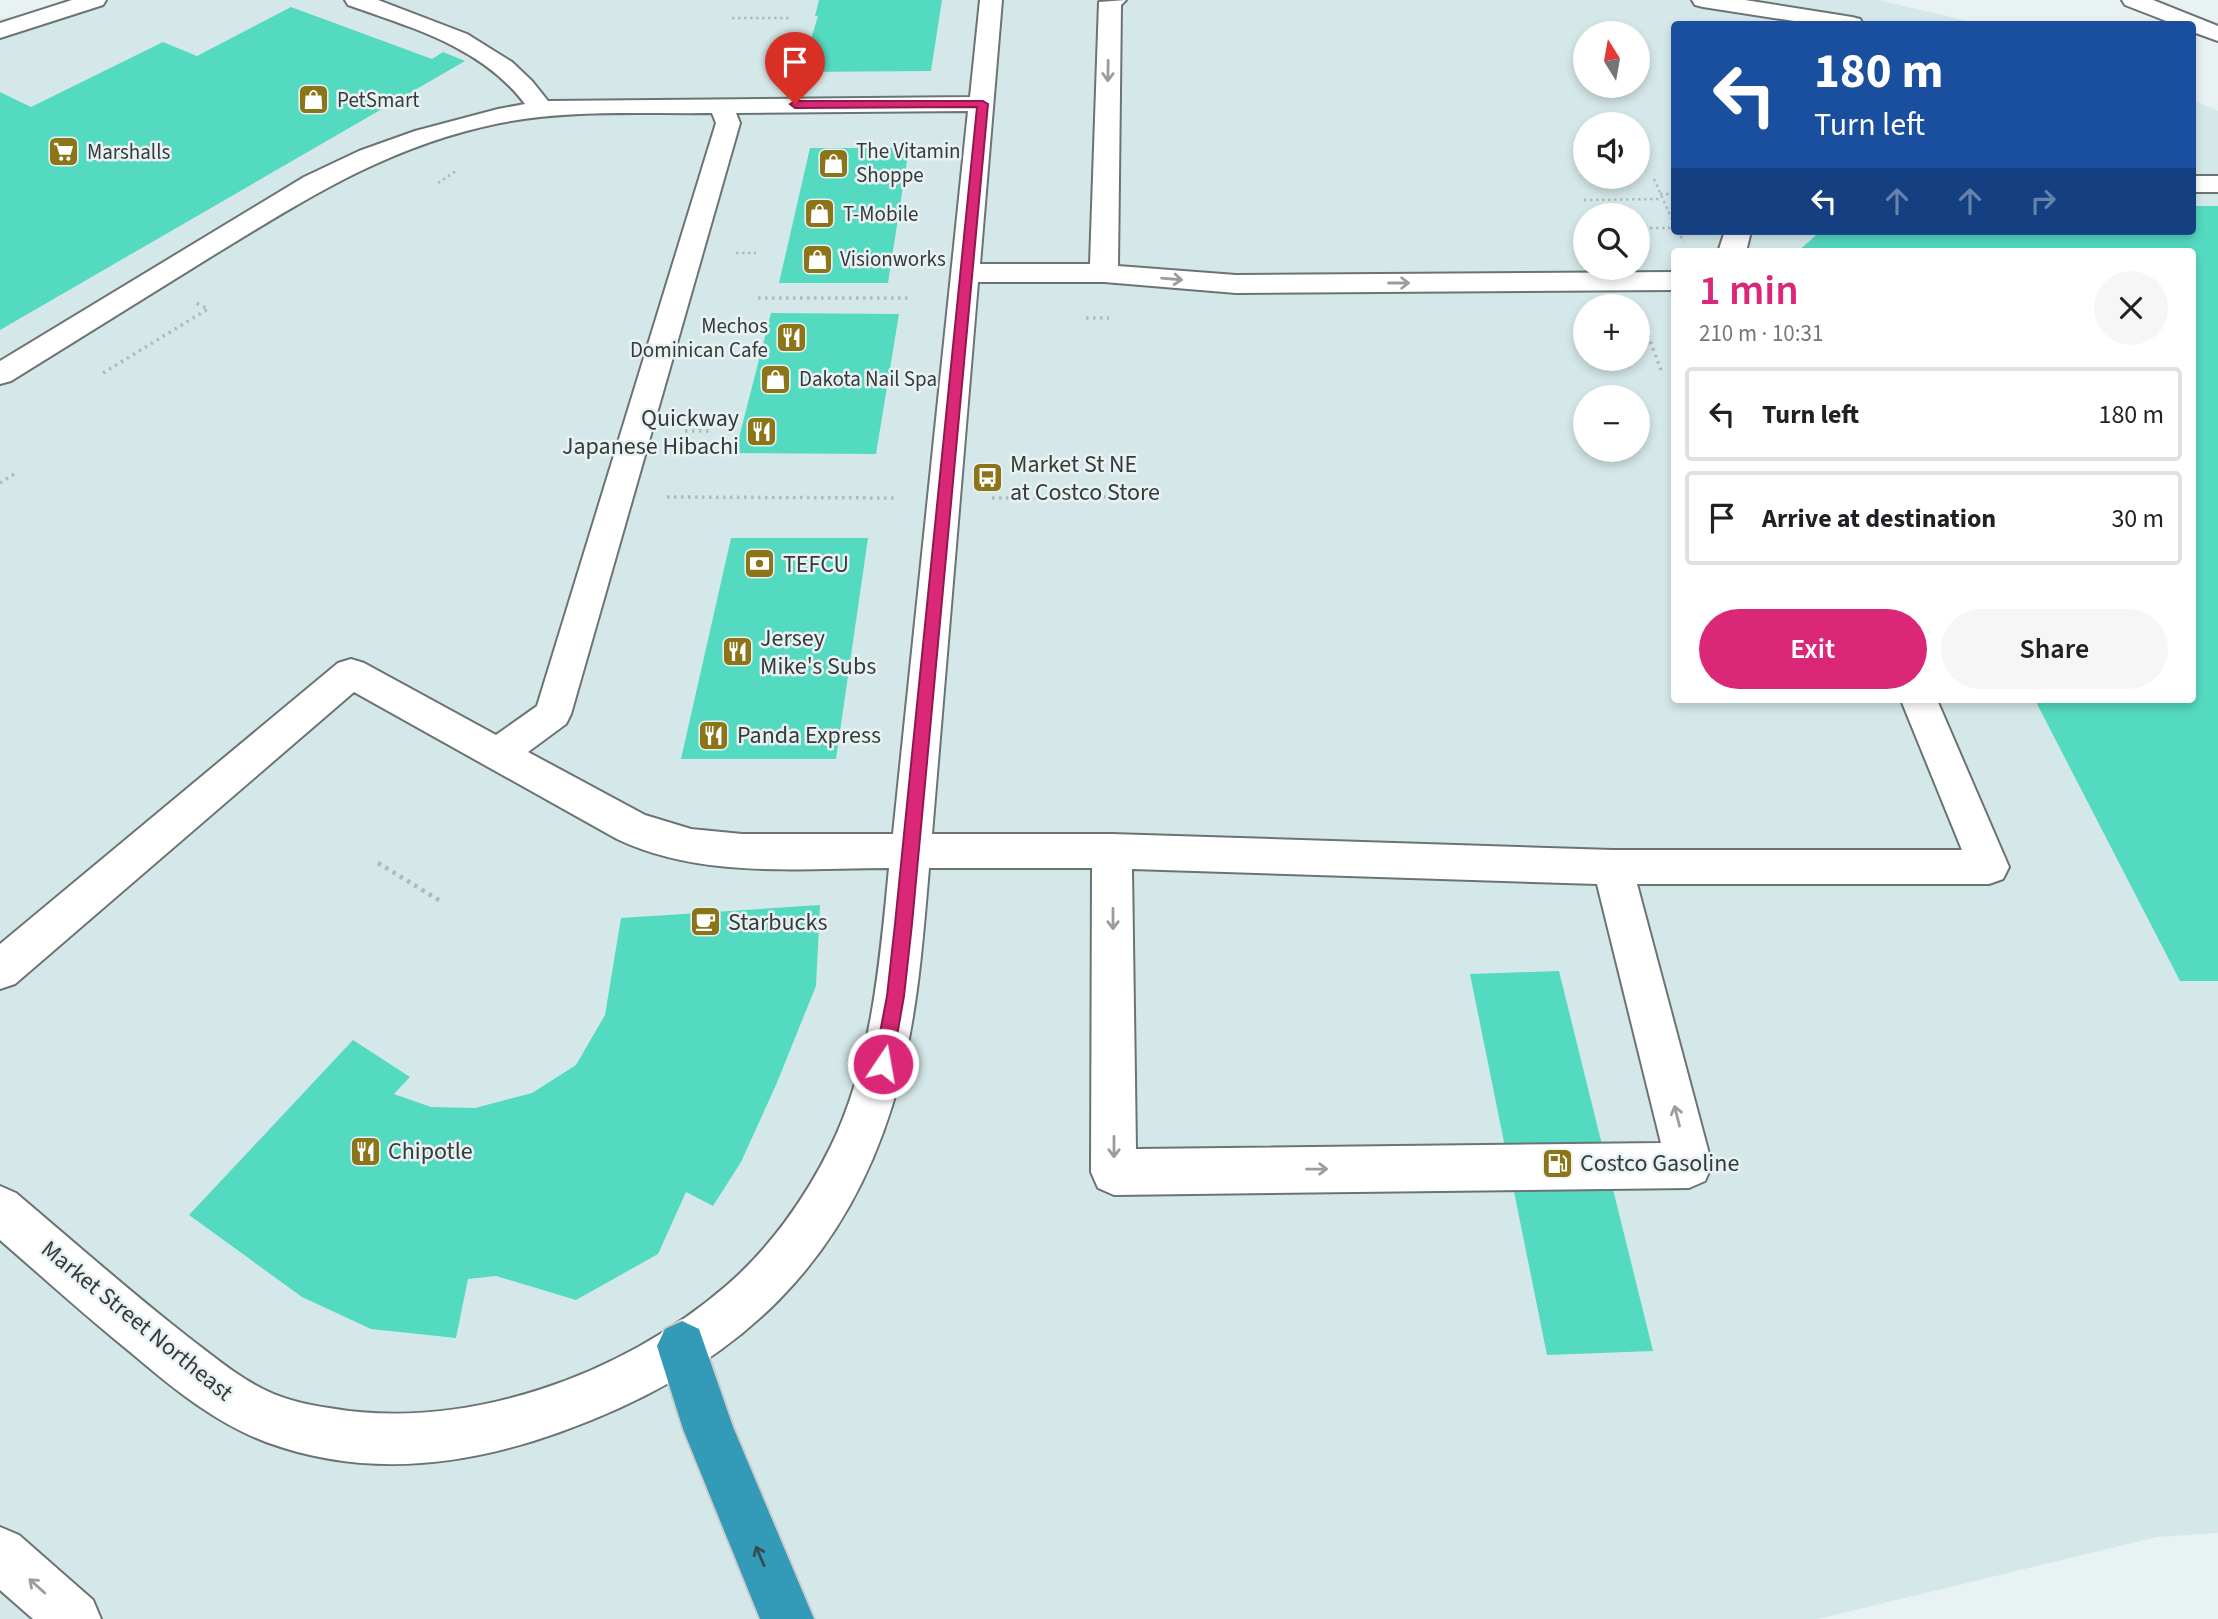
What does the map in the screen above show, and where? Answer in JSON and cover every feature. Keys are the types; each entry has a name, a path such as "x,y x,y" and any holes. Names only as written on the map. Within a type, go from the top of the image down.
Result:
{"highway":[{"path":"682,1346 712,1440 787,1619"}],"street":[{"path":"0,31 94,0"},
{"path":"356,0 456,36 489,53 529,90 541,109"},
{"name":"Market Street Northeast","path":"0,1209 160,1345 230,1398 264,1416 304,1429 344,1437 436,1440 477,1434 524,1422 566,1407 638,1373 682,1346 743,1303 764,1282 820,1209 845,1167 863,1128 887,1044 911,851 992,0"},
{"path":"1104,273 1110,2 1115,0"},
{"path":"1703,0 1833,21"},
{"path":"2133,0 2186,21"},
{"path":"2196,25 2218,34"},
{"path":"0,374 339,169 424,136 498,116 586,105 983,104"},
{"path":"497,754 553,714 728,123 721,105"},
{"path":"966,274 1104,273 1236,284 1671,281"},
{"path":"0,970 351,673 631,827 668,841 742,851 1112,851 1613,867 1990,867 1920,703"},
{"path":"1112,851 1114,1171 1689,1165 1613,867"},
{"path":"0,1553 74,1619"}],"path":[{"path":"732,18 789,18"},
{"path":"438,183 456,171"},
{"path":"1654,178 1671,218"},
{"path":"1584,200 1671,195"},
{"path":"1650,228 1671,227"},
{"path":"758,298 910,298"},
{"path":"1650,341 1661,370"},
{"path":"0,483 14,474"},
{"path":"618,497 908,498"},
{"path":"981,498 1111,497"},
{"path":"377,863 442,902"}],"shaded area":[{"path":"81,0 1879,0 1967,21 1671,21 1671,235 2196,235 2196,101 2218,111 2218,1533 2157,1537 1818,1619 0,1619 0,19"}],"building":[{"path":"819,0 942,0 931,71 801,72 818,16 815,16"},
{"path":"291,7 432,59 443,52 465,61 0,330 0,92 31,107 163,42 197,56"},
{"path":"810,148 909,148 888,283 779,283"},
{"path":"2196,206 2218,206 2218,981 2180,981 2037,703 2196,703 2196,248 1802,248 1816,235 2196,235"},
{"path":"771,313 899,314 876,454 735,453"},
{"path":"731,538 868,538 836,759 681,759"},
{"path":"820,905 816,986 741,1162 713,1206 686,1192 658,1254 576,1300 496,1276 468,1279 456,1338 371,1329 302,1297 189,1215 353,1040 410,1077 394,1094 431,1107 475,1108 532,1093 576,1065 605,1015 621,918"},
{"name":"Costco Gasoline","path":"1559,971 1653,1351 1547,1355 1470,974"}],"place":[{"name":"PetSmart","path":"314,100"},
{"name":"Marshalls","path":"64,152"},
{"name":"The Vitamin Shoppe","path":"833,163"},
{"name":"T-Mobile","path":"820,214"},
{"name":"Visionworks","path":"817,259"},
{"name":"Mechos Dominican Cafe","path":"791,338"},
{"name":"Dakota Nail Spa","path":"776,379"},
{"name":"Quickway Japanese Hibachi","path":"762,432"},
{"name":"Market St NE at Costco Store","path":"987,478"},
{"name":"TEFCU","path":"760,564"},
{"name":"Jersey Mike's Subs","path":"737,652"},
{"name":"Panda Express","path":"714,735"},
{"name":"Starbucks","path":"705,922"},
{"name":"Chipotle","path":"365,1151"},
{"name":"Costco Gasoline","path":"1557,1163"}],"route":[{"path":"795,104 983,104 904,924 883,1064"}]}
